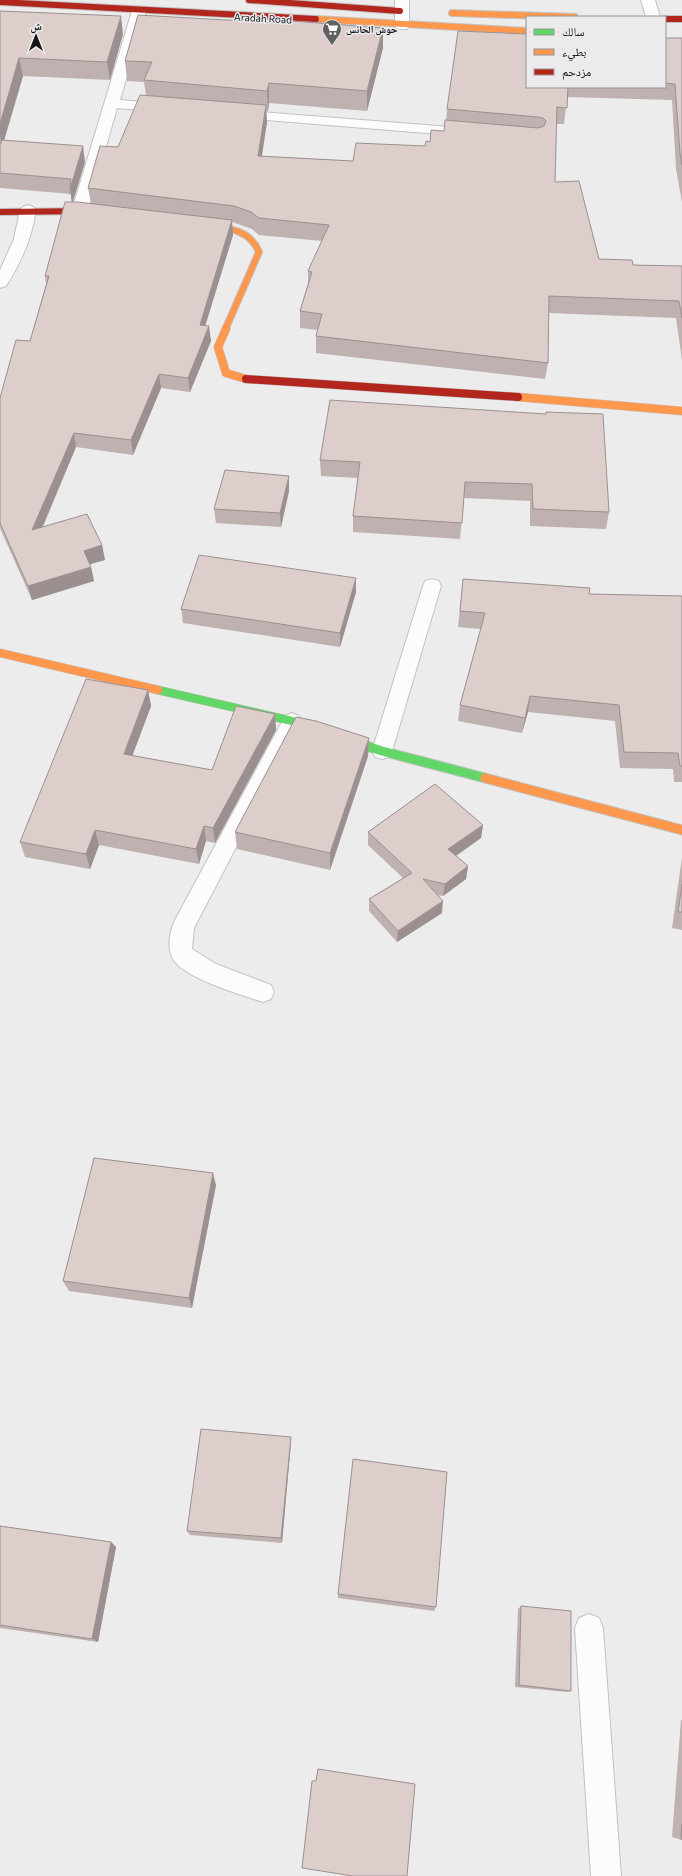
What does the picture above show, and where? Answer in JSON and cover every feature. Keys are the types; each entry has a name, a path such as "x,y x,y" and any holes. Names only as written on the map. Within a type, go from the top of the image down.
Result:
{"street":[{"name":"Aradah Road","path":"249,0 406,7"},
{"path":"648,0 654,16"},
{"name":"Aradah Road","path":"0,2 402,26 526,31"},
{"path":"402,26 406,7"},
{"path":"80,210 139,11"},
{"path":"443,12 549,16"},
{"path":"666,19 682,19"},
{"path":"111,103 182,109"},
{"path":"221,112 480,134"},
{"path":"0,283 22,240 28,210"},
{"path":"0,212 28,210 80,210 103,213"},
{"path":"196,224 235,229 251,235 258,244 258,252 218,347 226,373 245,379 505,396 682,411"},
{"path":"382,751 432,586"},
{"path":"0,653 292,721 382,751 682,830"},
{"path":"263,992 196,965 183,955 180,943 183,927 292,721"},
{"path":"589,1628 606,1876"}],"building":[{"path":"0,11 121,16 107,62 19,58 0,124"},
{"path":"138,15 279,23 280,20 383,28 367,91 269,83 267,91 144,80 152,62 125,61"},
{"path":"458,31 526,34 526,88 568,88 567,108 557,107 555,182 579,181 599,259 632,260 633,265 682,266 682,318 679,301 549,296 548,363 316,336 322,314 300,311 312,272 308,271 329,225 259,218 251,212 234,206 88,188 100,146 118,147 140,95 266,105 258,156 353,161 356,143 425,146 426,141 430,142 431,130 444,131 445,120 538,128 544,126 546,121 543,118 538,117 447,109"},
{"path":"666,38 682,38 682,165 680,153 675,84 666,83"},
{"path":"2,140 83,146 70,189 71,179 0,173 0,145"},
{"path":"65,202 77,202 232,220 200,325 209,326 188,378 159,374 131,440 74,433 32,530 87,514 102,545 84,551 91,567 28,586 0,523 0,398 16,340 30,341 49,276 45,276"},
{"path":"330,400 546,414 546,412 603,414 609,512 533,509 532,484 465,482 462,523 353,516 360,462 320,460"},
{"path":"225,470 289,476 280,513 214,509"},
{"path":"199,555 356,578 340,633 181,609"},
{"path":"463,579 590,588 589,594 682,596 682,766 680,766 678,753 624,752 619,705 530,696 525,718 460,705 485,613 460,611"},
{"path":"86,679 148,690 124,754 212,770 236,706 275,714 213,828 204,826 196,849 95,830 86,854 20,842"},
{"path":"296,717 316,721 369,738 330,853 235,832"},
{"path":"435,784 483,825 448,849 468,866 445,884 423,879 443,901 398,931 369,899 412,873 368,832"},
{"path":"682,884 682,912 678,912"},
{"path":"94,1158 213,1173 189,1298 63,1281"},
{"path":"201,1429 291,1437 281,1538 187,1531"},
{"path":"353,1459 447,1472 436,1607 338,1594"},
{"path":"0,1526 111,1542 92,1639 0,1625"},
{"path":"521,1606 571,1611 571,1691 519,1685"},
{"path":"318,1769 415,1784 407,1876 353,1876 302,1868 312,1781 316,1781"}],"traffic: fast":[{"path":"158,690 292,721 382,751 485,778"}],"traffic: slow":[{"path":"452,13 544,16"},
{"path":"316,19 526,31"},
{"path":"203,225 229,228 244,233 255,244 259,252 218,347 226,373 246,379"},
{"path":"518,397 682,411"},
{"path":"0,653 158,690"},
{"path":"485,778 682,830"}],"traffic: jam":[{"path":"249,0 400,11"},
{"path":"0,2 316,19"},
{"path":"666,19 682,19"},
{"path":"0,212 93,211"},
{"path":"246,379 518,397"}],"place":[{"name":"حوش الحائس","path":"332,46"}]}
